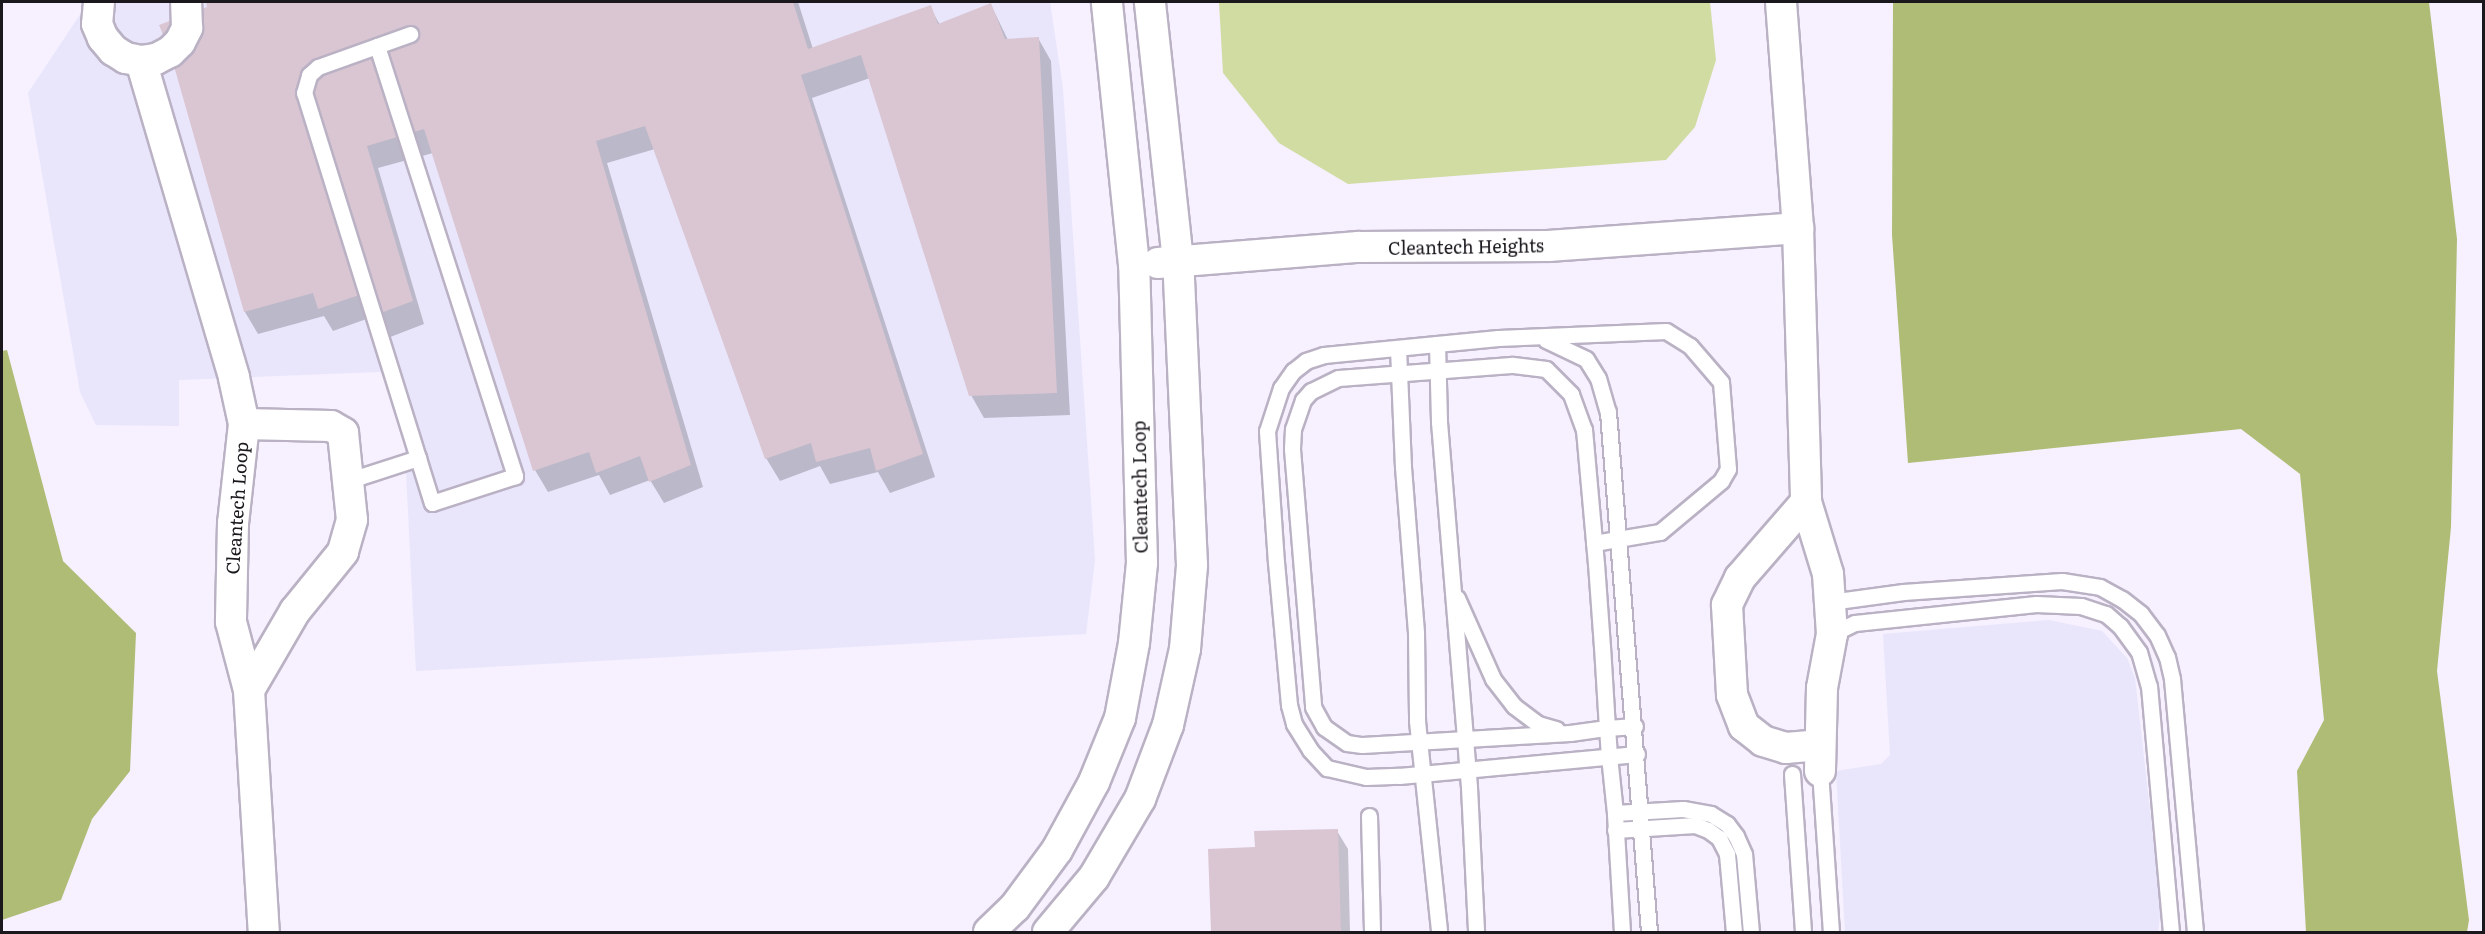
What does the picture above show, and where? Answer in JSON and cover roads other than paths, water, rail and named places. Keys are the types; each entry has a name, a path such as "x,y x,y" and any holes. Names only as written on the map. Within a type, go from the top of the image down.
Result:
{"street":[{"path":"99,2 97,24 103,38 113,50 126,58 141,61 156,59 170,52 180,42 186,28 186,2"},
{"name":"Cleantech Loop","path":"989,933 1015,907 1057,850 1094,782 1120,718 1134,643 1142,563 1134,265 1107,2"},
{"path":"1048,933 1094,878 1140,799 1168,725 1185,649 1192,565 1178,261 1150,2"},
{"path":"1781,2 1798,228 1806,502 1828,574 1832,634 1822,688 1804,760 1763,741 1743,726 1732,695 1727,605 1740,578 1806,502"},
{"path":"141,61 234,378 244,424"},
{"name":"Cleantech Heights","path":"1134,265 1358,247 1606,243 1798,228"},
{"name":"Cleantech Loop","path":"249,690 295,611 343,552 351,520 343,433 331,426 244,424 233,523 231,622 249,690 264,933"}],"lane":[{"path":"377,46 515,476 432,503 304,93 309,75 318,67 410,34"},
{"path":"1594,543 1660,532 1721,481 1728,469 1721,382 1690,346 1666,331 1437,344 1324,355 1306,361 1293,371 1281,388 1268,431 1289,705 1294,724 1310,750 1327,768 1366,777 1422,775 1637,754"},
{"path":"1538,337 1561,345 1586,359 1598,378 1608,412 1635,726 1649,933"},
{"path":"1437,344 1439,422 1465,739 1476,933"},
{"path":"1398,348 1416,633 1419,741 1438,933"},
{"path":"1622,933 1615,813 1609,756 1607,728 1594,543 1584,430 1571,394 1546,369 1511,365 1338,378 1320,385 1303,400 1293,429 1293,448 1313,707 1317,718 1334,736 1347,743 1371,745 1570,733 1607,728 1635,726"},
{"path":"347,481 418,458"},
{"path":"1830,602 1903,592 2062,581 2100,587 2122,599 2141,614 2157,634 2167,657 2172,679 2195,933"},
{"path":"1451,584 1493,679 1514,706 1538,724 1570,733"},
{"path":"1832,634 1855,623 2036,604 2081,606 2106,615 2120,626 2139,652 2149,686 2171,933"},
{"path":"1803,933 1804,760"},
{"path":"1804,760 1831,933"},
{"path":"1615,813 1641,810 1691,810 1711,814 1727,824 1736,836 1744,854 1751,933"},
{"path":"1369,816 1372,933"},
{"path":"1615,830 1695,825 1719,838 1727,854 1734,933"}]}
